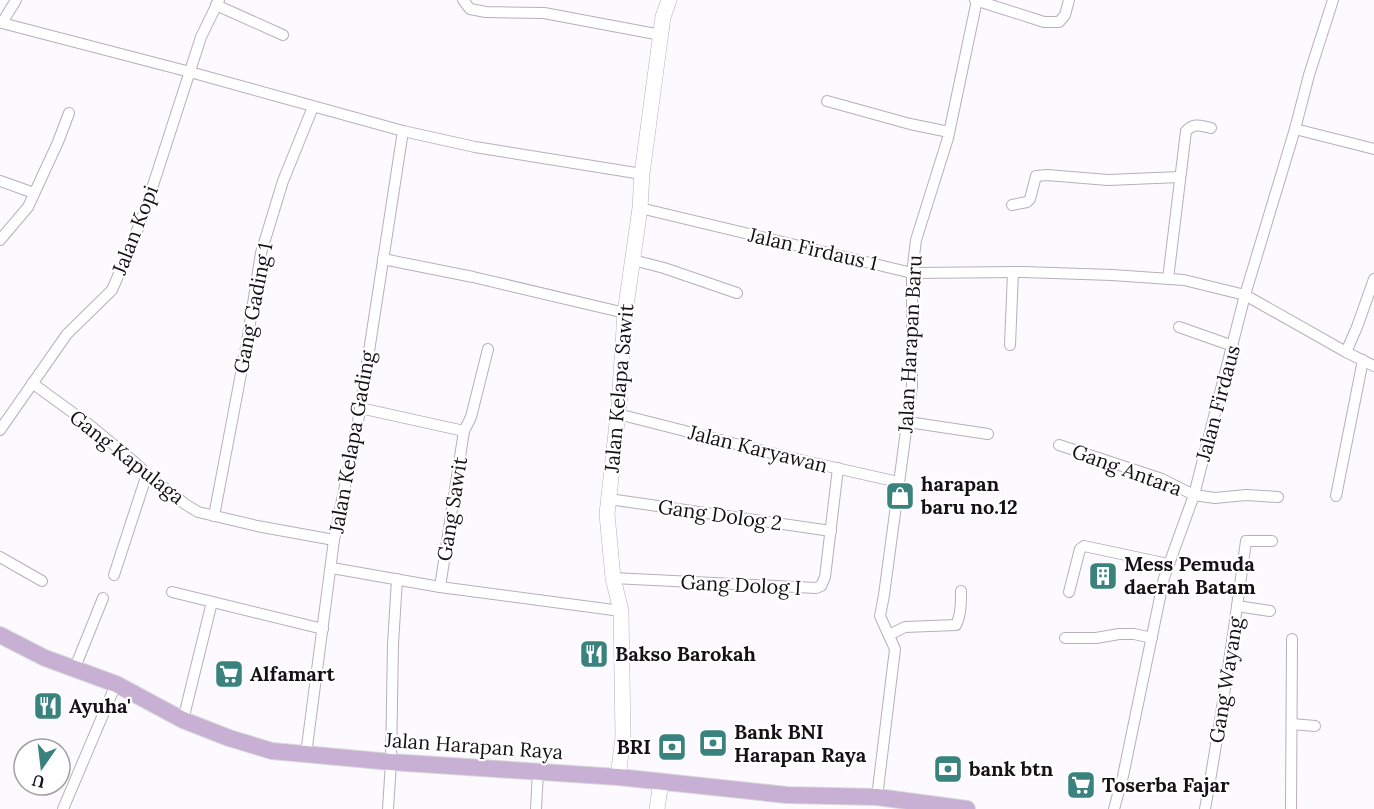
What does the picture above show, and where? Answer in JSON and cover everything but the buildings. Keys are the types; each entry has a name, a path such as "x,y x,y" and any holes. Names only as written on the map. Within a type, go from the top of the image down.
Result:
{"main road":[{"name":"Jalan Kelapa Sawit","path":"618,777 623,737 621,612 613,578 607,514 618,414 625,313 663,17 669,0"},
{"name":"Jalan Harapan Raya","path":"0,635 45,658 116,684 183,720 229,738 272,751 391,762 618,777 787,795 878,797 967,809"},
{"path":"657,809 661,782"}],"street":[{"path":"16,0 1,22 403,131 475,147 642,174"},
{"path":"463,0 470,9 486,12 544,14 661,36"},
{"path":"976,0 1044,22 1059,22 1065,15 1070,0"},
{"name":"Jalan Harapan Baru","path":"878,797 895,649 880,616 912,386 912,273 916,240 949,132 976,0"},
{"name":"Jalan Firdaus","path":"1114,809 1168,564 1194,495 1245,295 1333,0"},
{"path":"218,2 283,35"},
{"name":"Jalan Kopi","path":"0,430 67,334 112,290 138,228 201,37 218,2"},
{"path":"827,101 910,124 949,132"},
{"name":"Gang Gading 1","path":"214,516 247,342 261,253 283,181 313,107"},
{"path":"0,240 28,207 69,113"},
{"path":"1168,279 1186,131 1196,125 1211,128"},
{"path":"1295,129 1374,149"},
{"name":"Jalan Kelapa Gading","path":"306,754 334,540 360,408 403,131"},
{"path":"1012,205 1027,202 1030,199 1036,176 1108,180 1180,177"},
{"path":"0,181 34,194"},
{"name":"Jalan Firdaus 1","path":"640,208 912,273 1013,272 1184,280 1245,295 1374,366"},
{"path":"383,259 473,277 625,313"},
{"path":"633,260 737,293"},
{"path":"1010,345 1013,272"},
{"path":"1346,352 1358,327 1374,279"},
{"path":"1179,327 1233,346"},
{"name":"Gang Sawit","path":"440,586 464,431 471,417 488,349"},
{"path":"1336,496 1363,360"},
{"name":"Gang Kapulaga","path":"32,383 91,426 147,474 198,512 257,526 334,540"},
{"name":"Gang Sawit","path":"360,408 464,431"},
{"name":"Jalan Karyawan","path":"618,414 898,482"},
{"path":"908,422 988,434"},
{"name":"Gang Antara","path":"1059,445 1162,479 1194,495"},
{"name":"Gang Dolog I","path":"613,578 816,588 821,586 825,578 838,468"},
{"path":"114,575 147,474"},
{"path":"1194,495 1215,498 1246,495 1278,497"},
{"name":"Gang Dolog 2","path":"609,499 831,531"},
{"name":"Gang Wayang","path":"1205,809 1245,541 1272,541"},
{"path":"1069,592 1080,549 1084,546 1168,564"},
{"path":"0,557 42,581"},
{"path":"332,567 440,586 621,612"},
{"path":"388,809 397,579"},
{"path":"888,635 905,627 956,625 961,609 961,591"},
{"path":"172,592 323,630"},
{"path":"74,670 103,598"},
{"path":"183,720 212,602"},
{"path":"1237,606 1270,611"},
{"path":"1065,638 1134,634 1152,638"},
{"path":"1292,639 1292,809"},
{"path":"63,809 116,684"},
{"path":"1292,724 1315,726"},
{"path":"536,809 538,771"}],"place":[{"name":"harapan baru no.12","path":"900,496"},
{"name":"Mess Pemuda daerah Batam","path":"1103,576"},
{"name":"Bakso Barokah","path":"594,654"},
{"name":"Alfamart","path":"229,674"},
{"name":"Ayuha'","path":"48,706"},
{"name":"Bank BNI Harapan Raya","path":"713,743"},
{"name":"BRI","path":"672,747"},
{"name":"bank btn","path":"948,769"},
{"name":"Toserba Fajar","path":"1081,785"}]}
